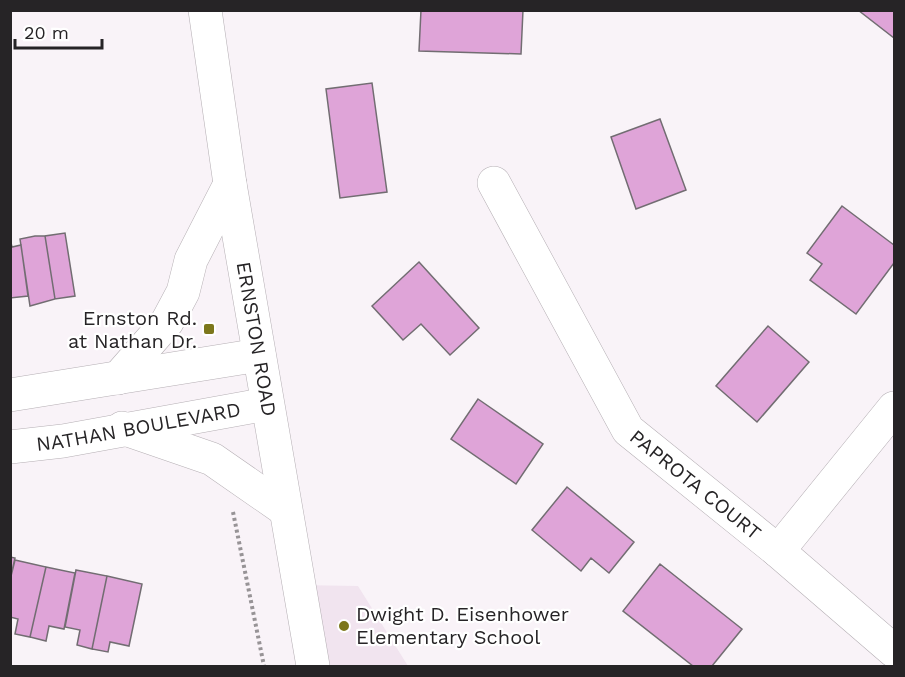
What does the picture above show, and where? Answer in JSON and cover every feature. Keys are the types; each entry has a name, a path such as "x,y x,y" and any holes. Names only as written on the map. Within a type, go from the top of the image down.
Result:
{"street":[{"name":"ERNSTON ROAD","path":"205,10 230,183 284,509 313,666"},
{"path":"118,378 167,322 183,292 192,260 230,183"},
{"name":"PAPROTA COURT","path":"494,183 628,430 778,551 894,651"},
{"path":"10,395 259,355"},
{"name":"NATHAN BOULEVARD","path":"10,447 63,441 122,428 267,404"},
{"path":"778,551 894,408"},
{"path":"122,428 212,459 284,509"}],"path":[{"path":"228,506 234,513 264,666"}],"shaded area":[{"name":"Dwight D. Eisenhower Elementary School","path":"298,585 358,586 408,666 313,666"}],"building":[{"path":"421,10 523,10 521,54 419,51"},
{"path":"858,10 894,10 894,38"},
{"path":"372,83 387,192 340,198 326,89"},
{"path":"660,119 686,190 636,209 611,137"},
{"path":"842,206 894,245 894,263 856,314 810,280 822,264 807,253"},
{"path":"65,233 75,296 55,299 45,236"},
{"path":"45,236 55,299 30,306 20,239"},
{"path":"10,239 12,247 21,245 28,296 10,298"},
{"path":"419,262 479,328 450,355 421,324 403,340 372,306"},
{"path":"768,326 809,362 757,422 716,386"},
{"path":"478,399 543,444 516,484 451,439"},
{"path":"567,487 634,542 609,573 591,558 581,571 532,530"},
{"path":"10,557 15,558 10,580"},
{"path":"15,560 46,567 30,637 15,634 18,619 10,617 10,580"},
{"path":"660,564 742,629 712,666 693,666 623,611"},
{"path":"46,567 75,573 64,629 49,626 46,641 30,637"},
{"path":"76,570 107,576 92,649 77,645 80,630 65,627"},
{"path":"107,576 142,584 129,646 110,642 108,652 92,649"}],"place":[{"name":"Ernston Rd. at Nathan Dr.","path":"209,329"},
{"name":"Dwight D. Eisenhower Elementary School","path":"344,626"}]}
